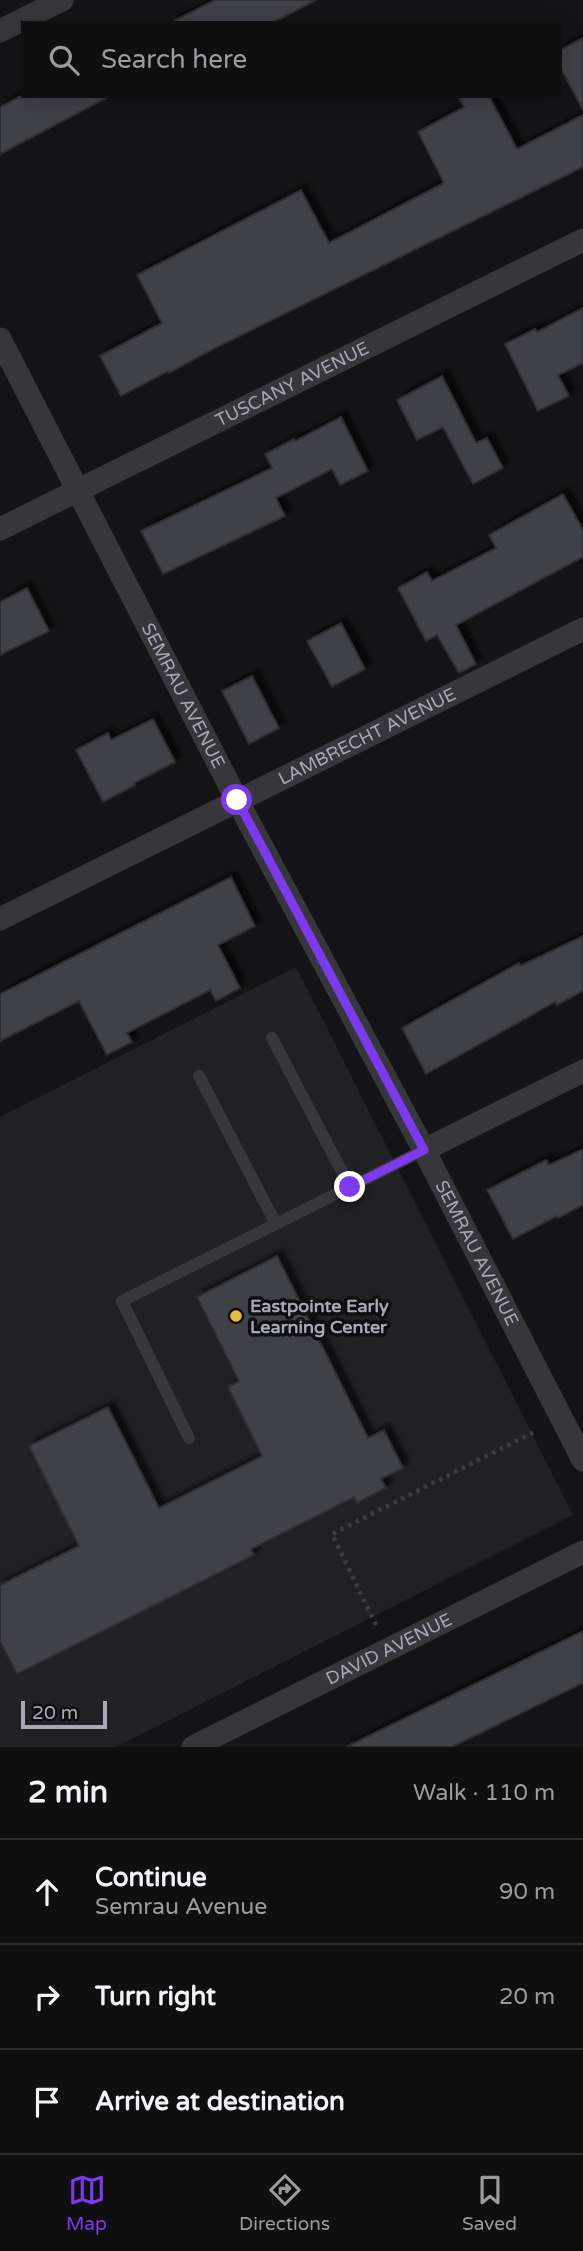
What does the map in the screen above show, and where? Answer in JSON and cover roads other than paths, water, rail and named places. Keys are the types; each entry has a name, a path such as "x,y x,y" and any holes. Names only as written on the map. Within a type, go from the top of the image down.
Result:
{"street":[{"path":"0,31 62,0"},
{"name":"TUSCANY AVENUE","path":"0,529 583,240"},
{"name":"SEMRAU AVENUE","path":"0,339 237,800 424,1150 583,1460"},
{"name":"LAMBRECHT AVENUE","path":"0,919 583,629"},
{"path":"424,1150 583,1071"},
{"name":"DAVID AVENUE","path":"193,1747 583,1552"}],"lane":[{"path":"272,1038 350,1187"},
{"path":"199,1076 276,1224"},
{"path":"189,1438 122,1301 424,1150"}],"place":[{"name":"Eastpointe Early Learning Center","path":"236,1316"}]}
